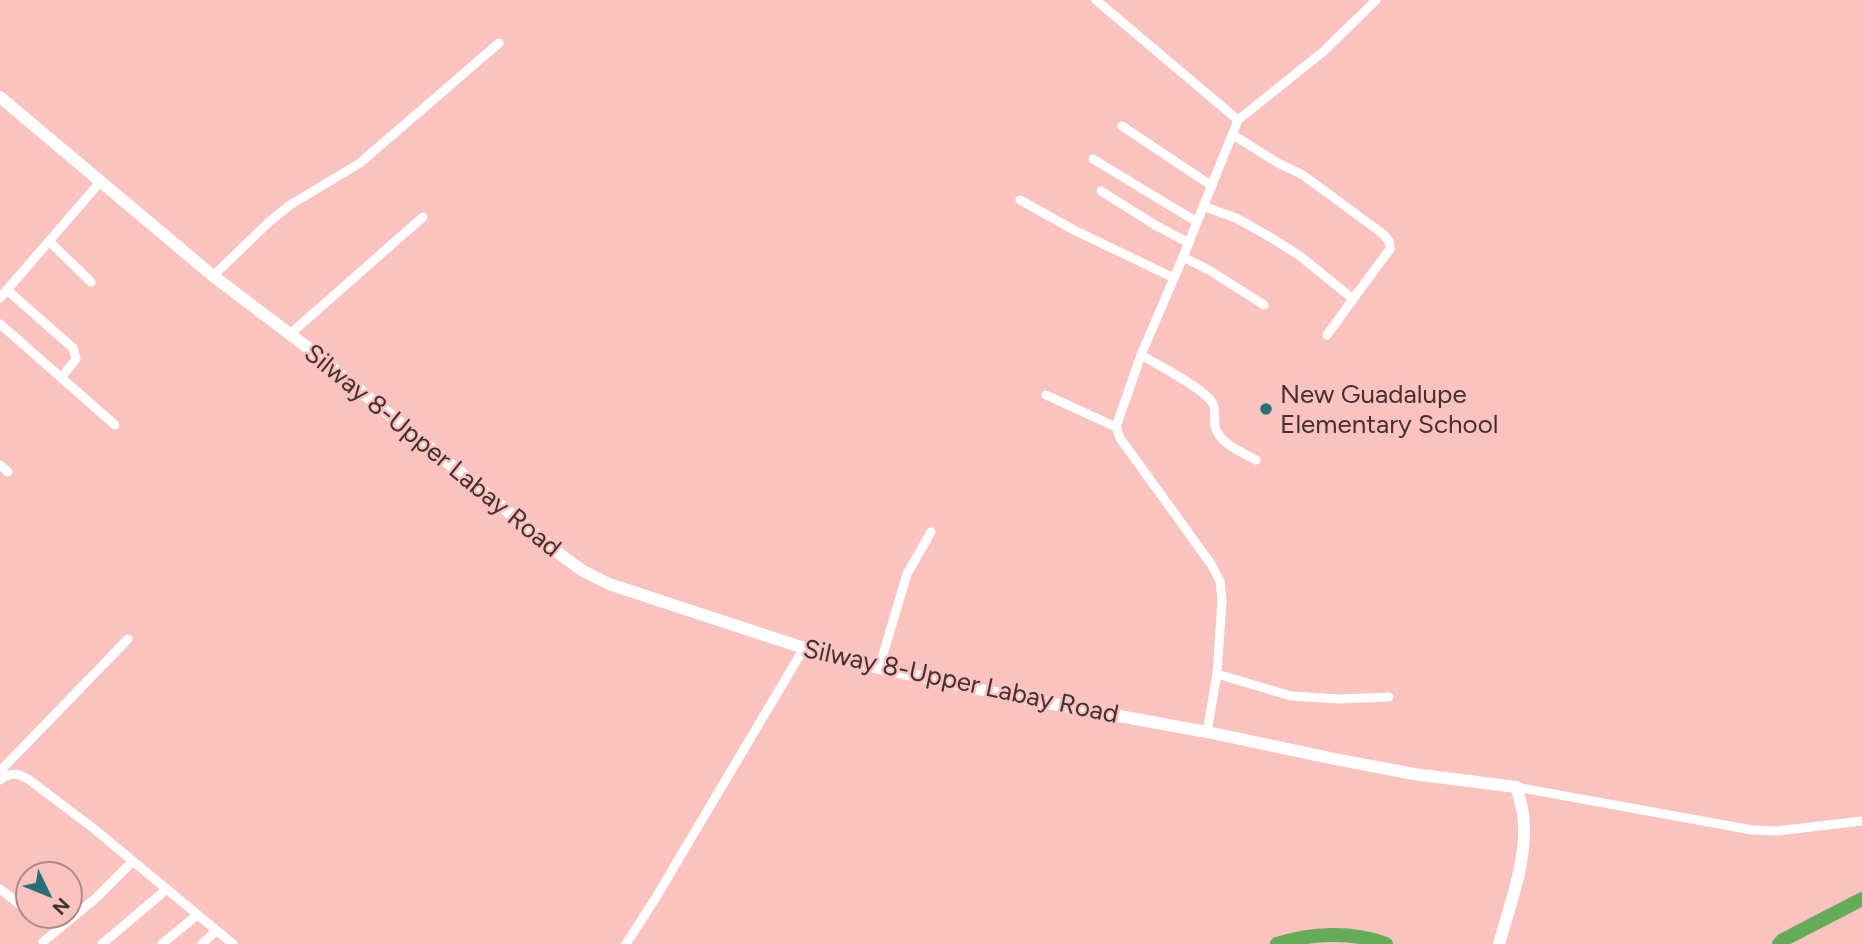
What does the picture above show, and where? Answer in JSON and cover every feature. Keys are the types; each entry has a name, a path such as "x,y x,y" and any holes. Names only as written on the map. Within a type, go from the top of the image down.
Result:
{"main road":[{"name":"Silway 8-Upper Labay Road","path":"0,97 212,276 290,334 583,572 594,578 804,648 879,668 1020,698 1401,771 1516,787"},
{"path":"1499,944 1523,848 1523,814 1516,787"}],"street":[{"path":"1096,0 1238,120"},
{"path":"1207,732 1217,674 1222,601 1220,582 1211,564 1120,438 1116,427 1140,355 1189,243 1238,120 1324,51 1376,0"},
{"path":"212,276 269,222 290,205 360,163 499,43"},
{"path":"1122,126 1212,186"},
{"path":"1233,135 1303,175 1387,237 1390,245 1388,252 1327,335"},
{"path":"1093,159 1197,222"},
{"path":"0,298 101,181"},
{"path":"1101,191 1189,243"},
{"path":"1020,200 1174,278"},
{"path":"1203,206 1238,219 1270,237 1353,299"},
{"path":"290,334 422,217"},
{"path":"50,242 91,282"},
{"path":"1183,257 1264,305"},
{"path":"8,290 73,348 76,359 61,378"},
{"path":"0,324 115,425"},
{"path":"1140,355 1185,380 1211,402 1214,407 1215,426 1220,436 1256,460"},
{"path":"1046,395 1116,427"},
{"path":"0,465 8,472"},
{"path":"879,668 907,574 931,533"},
{"path":"2,773 128,639"},
{"path":"626,944 804,648"},
{"path":"1217,674 1291,696 1340,699 1389,697"},
{"path":"2,773 28,779 233,944"},
{"path":"1516,787 1752,830 1777,831 1862,821"},
{"path":"43,942 102,892 133,861"},
{"path":"0,889 14,900"},
{"path":"102,944 167,889"},
{"path":"162,944 197,915"},
{"path":"202,944 216,931"}],"waterway":[{"path":"1779,944 1862,899"},
{"path":"1277,944 1332,935 1360,937 1386,944"}],"place":[{"name":"New Guadalupe Elementary School","path":"1266,409"}]}
